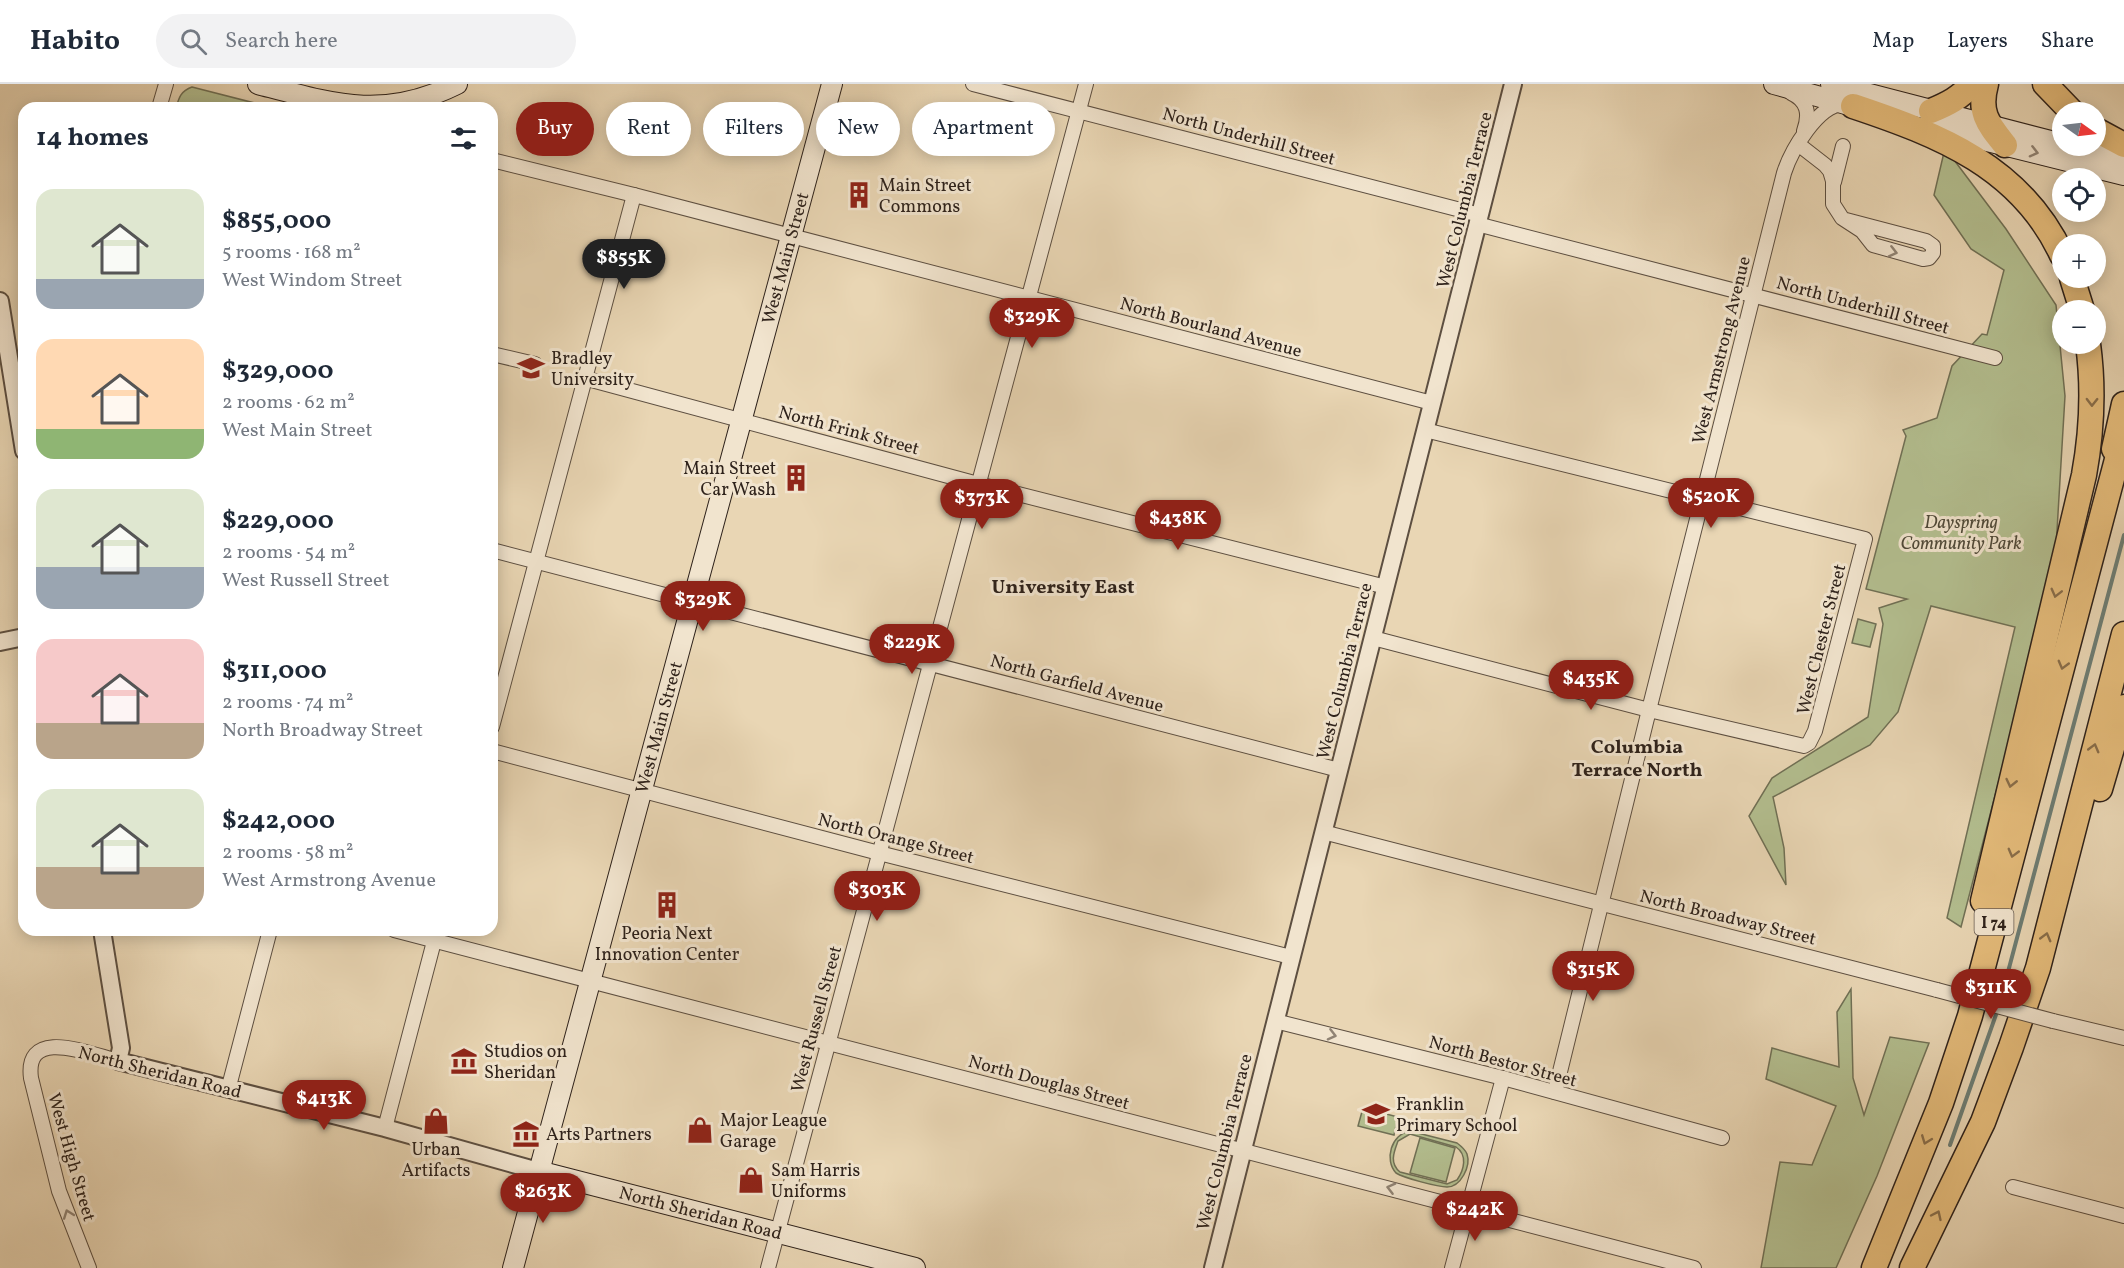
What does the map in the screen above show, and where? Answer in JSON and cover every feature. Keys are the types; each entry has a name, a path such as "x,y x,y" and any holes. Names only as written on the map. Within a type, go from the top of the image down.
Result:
{"highway":[{"path":"1931,111 1953,102 1972,84"},
{"path":"1986,84 1983,109 1990,126 2005,145"},
{"path":"2045,84 2062,102"},
{"path":"1851,105 1925,131 1990,168 2028,203 2052,235"},
{"path":"2106,135 2124,145"},
{"path":"1941,1103 1963,984 2090,445 2093,401 2089,354"},
{"path":"2088,568 2124,404"},
{"name":"I 74","path":"1874,1268 1941,1103 1970,1016 2124,434"},
{"path":"1912,1268 1962,1167 1991,1100 2038,968 2124,634"},
{"path":"2068,856 2096,803 2124,707"}],"main road":[{"path":"258,84 326,102"},
{"path":"412,102 457,84"},
{"name":"West Main Street","path":"513,1268 832,84"},
{"path":"1774,84 2124,175"},
{"path":"1831,84 2052,142"},
{"path":"2106,155 2124,160"},
{"name":"North Sheridan Road","path":"538,1171 915,1268"}],"street":[{"path":"161,102 166,84"},
{"name":"North Underhill Street","path":"974,84 1079,110 1753,296 1995,358"},
{"name":"West Russell Street","path":"768,1268 1086,84"},
{"name":"West Columbia Terrace","path":"1213,1268 1513,84"},
{"name":"West Armstrong Avenue","path":"1555,1092 1784,173 1807,119 1806,106 1799,97 1769,84"},
{"name":"West Armstrong Avenue","path":"1798,144 1824,111 1836,105 1851,105"},
{"path":"1798,144 1825,165 1832,176 1833,204 1838,214 1846,220 1862,231 1871,244 1923,259 1929,258 1933,253 1933,246 1926,241 1846,220"},
{"path":"1833,184 1842,146"},
{"name":"North Bourland Avenue","path":"498,161 1432,403"},
{"path":"498,705 634,195"},
{"path":"0,300 18,413"},
{"path":"498,355 535,364"},
{"name":"North Frink Street","path":"584,378 978,484 1386,587"},
{"path":"1425,430 1703,499"},
{"name":"West Chester Street","path":"1649,710 1797,746 1807,745 1815,731 1865,539 1703,499"},
{"name":"North Garfield Avenue","path":"498,552 1339,770"},
{"path":"0,642 18,638"},
{"path":"1373,638 1649,710"},
{"name":"North Orange Street","path":"498,753 879,853 1291,957"},
{"name":"North Broadway Street","path":"1323,832 2124,1038"},
{"path":"103,936 121,1048 118,1061"},
{"path":"228,1090 268,936"},
{"path":"385,1128 435,936"},
{"name":"North Douglas Street","path":"438,936 590,980 828,1043 1694,1268"},
{"name":"North Bestor Street","path":"1275,1021 1503,1078 1722,1138"},
{"name":"North Sheridan Road","path":"35,1055 42,1048 59,1046 385,1128 538,1171"},
{"name":"West High Street","path":"35,1055 31,1065 32,1078 54,1174 89,1268"},
{"path":"1452,1268 1503,1078"},
{"path":"2013,1187 2124,1216"}],"green space":[{"path":"192,87 251,102 178,102 185,90"},
{"name":"Dayspring Community Park","path":"1945,148 2006,229 2053,300 2052,354 2061,354 2065,396 2055,564 1961,927 1947,918 2015,627 1931,606 1898,712 1870,745 1773,797 1784,848 1786,885 1749,816 1772,778 1868,717 1883,624 1879,608 1907,599 1866,589 1906,436 1903,430 1937,418 1952,366 1982,334 1987,335 2004,270 1971,249 1934,195"},
{"path":"1858,619 1876,624 1870,647 1852,643"},
{"path":"1851,989 1853,1078 1864,1115 1890,1037 1929,1043 1877,1176 1836,1268 1761,1268 1780,1162 1812,1165 1836,1106 1766,1079 1772,1048 1839,1067 1837,1012"},
{"path":"1363,1108 1398,1117 1394,1135 1358,1126"},
{"path":"1410,1131 1460,1145 1468,1159 1461,1180 1452,1186 1443,1187 1413,1180 1396,1173 1390,1161 1391,1148 1403,1133","holes":["1410,1134 1456,1147 1462,1154 1463,1167 1457,1180 1447,1184 1400,1172 1394,1165 1394,1153 1398,1141"]},
{"path":"1420,1138 1455,1148 1446,1182 1410,1173"}],"waterway":[{"path":"2000,1002 2124,535"},
{"path":"1950,1145 1998,1009"}],"place":[{"name":"Main Street Commons","path":"859,195"},
{"name":"Bradley University","path":"531,368"},
{"name":"Main Street Car Wash","path":"796,478"},
{"name":"Peoria Next Innovation Center","path":"667,905"},
{"name":"Studios on Sheridan","path":"464,1061"},
{"name":"Franklin Primary School","path":"1376,1114"},
{"name":"Urban Artifacts","path":"436,1121"},
{"name":"Major League Garage","path":"700,1130"},
{"name":"Arts Partners","path":"526,1134"},
{"name":"Sam Harris Uniforms","path":"751,1180"}],"district":[{"name":"University East","path":"1063,586"},
{"name":"Columbia Terrace North","path":"1637,758"}]}
